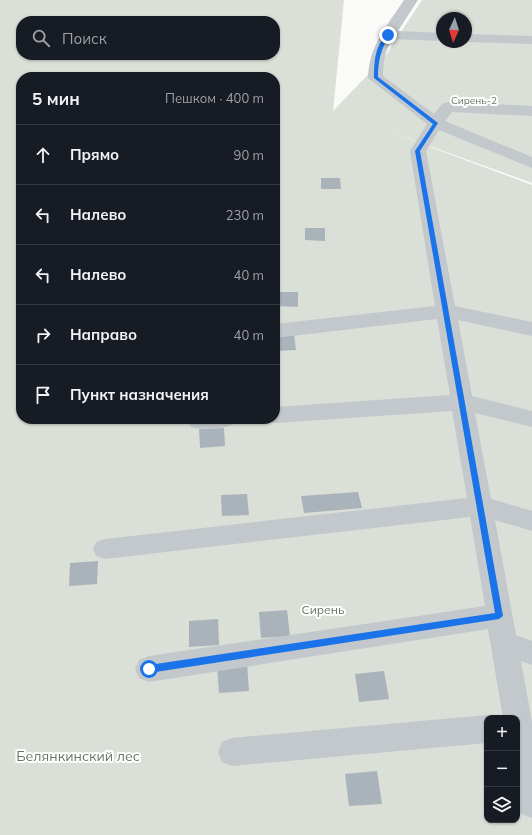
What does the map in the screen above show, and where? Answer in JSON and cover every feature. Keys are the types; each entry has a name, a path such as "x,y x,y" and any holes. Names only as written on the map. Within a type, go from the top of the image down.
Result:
{"lane":[{"path":"411,0 381,46 376,66 376,78 436,123 532,163"},
{"path":"388,35 436,37"},
{"path":"472,38 532,40"},
{"path":"516,715 418,151 448,107 532,111"},
{"path":"280,330 446,311 532,329"},
{"path":"280,415 462,402 532,419"},
{"path":"105,549 480,506 532,521"},
{"path":"149,669 499,616"},
{"path":"504,643 532,653"},
{"path":"232,752 484,729"},
{"path":"520,738 532,803"}],"green space":[{"name":"Сирень","path":"0,0 344,0 333,111 384,58 422,0 532,0 532,183 382,129 532,185 532,835 0,835"}],"building":[{"path":"321,178 340,178 341,189 321,189"},
{"path":"305,228 325,228 325,241 305,240"},
{"path":"280,292 298,292 298,307 280,306"},
{"path":"294,334 296,350 280,351 280,335"},
{"path":"224,428 225,446 200,448 199,429"},
{"path":"358,492 362,508 304,513 301,496"},
{"path":"247,494 249,515 222,516 221,495"},
{"path":"98,561 97,584 69,586 70,563"},
{"path":"287,610 290,636 261,638 259,612"},
{"path":"218,619 219,645 189,647 189,621"},
{"path":"247,663 249,691 219,693 217,665"},
{"path":"384,671 389,699 359,702 355,674"},
{"path":"377,771 382,804 349,806 345,774"}],"route":[{"path":"149,669 499,616 418,151 436,123 376,78 376,66 381,46 388,35"}],"park label":[{"name":"Сирень-2","path":"474,100"},
{"name":"Белянкинский лес","path":"78,756"}]}
